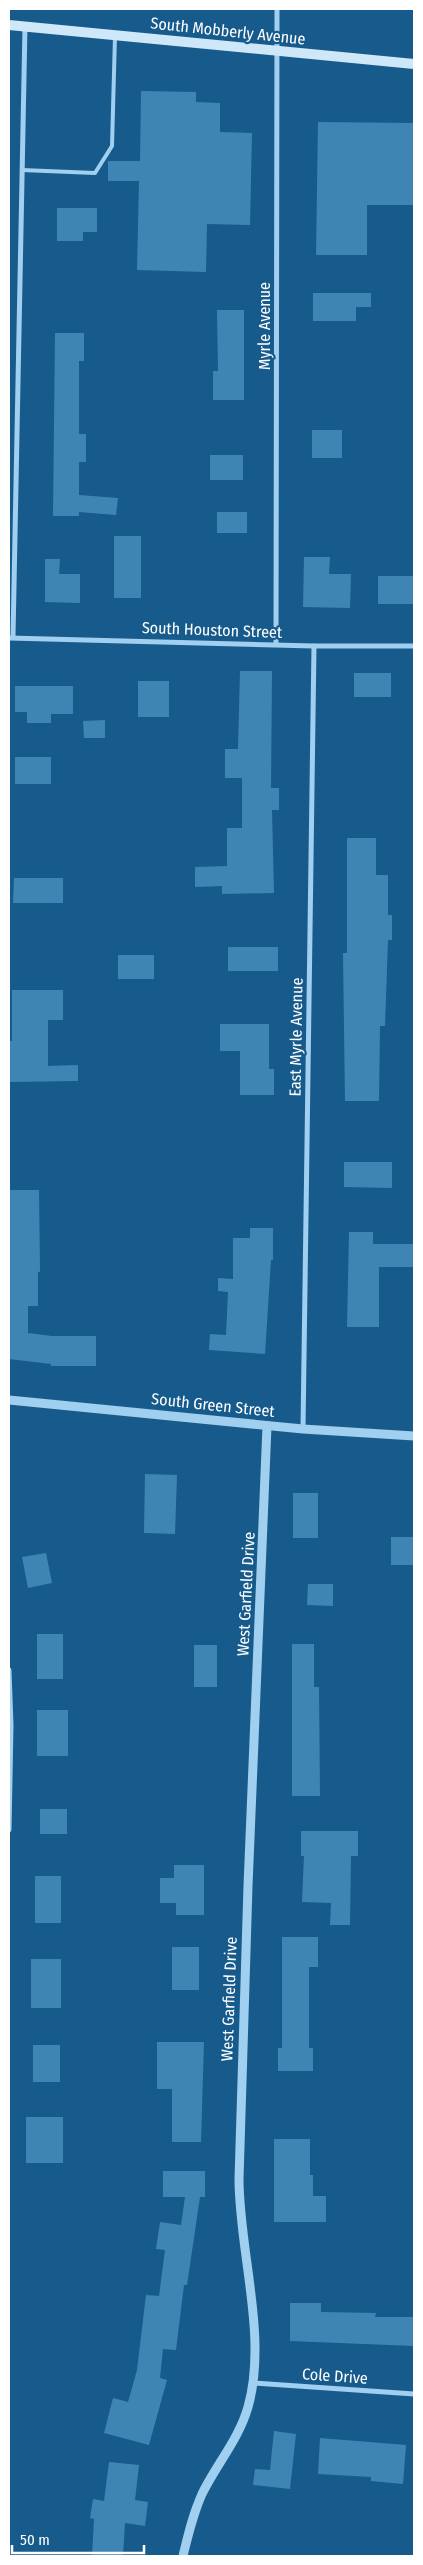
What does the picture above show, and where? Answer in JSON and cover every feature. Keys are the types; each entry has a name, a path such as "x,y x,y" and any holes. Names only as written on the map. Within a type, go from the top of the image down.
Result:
{"main road":[{"name":"South Mobberly Avenue","path":"9,25 414,64"}],"street":[{"name":"Myrle Avenue","path":"276,644 277,9"},
{"path":"11,637 25,26"},
{"name":"South Houston Street","path":"11,637 314,646 414,646"},
{"name":"East Myrle Avenue","path":"303,1429 314,646"},
{"name":"South Green Street","path":"9,1400 267,1426 414,1436"},
{"name":"West Garfield Drive","path":"182,2556 202,2494 240,2430 248,2407 253,2383 252,2298 239,2214 239,2179 248,1895 267,1426"},
{"path":"9,1670 11,1724 9,1830"},
{"name":"Cole Drive","path":"253,2383 414,2394"}],"lane":[{"path":"22,170 95,173 112,146 115,35"}],"building":[{"path":"141,91 196,92 196,102 220,103 220,132 252,133 250,225 207,224 206,272 137,270 139,181 108,181 108,161 140,161"},
{"path":"318,122 414,123 414,205 367,205 367,255 316,255"},
{"path":"57,208 97,208 97,232 83,232 83,241 57,241"},
{"path":"313,293 371,293 371,307 356,307 356,321 313,321"},
{"path":"217,310 244,310 244,400 213,400 213,371 218,371"},
{"path":"55,333 84,333 84,361 79,361 79,434 86,434 86,462 79,462 79,495 118,498 116,515 79,512 79,516 53,516"},
{"path":"312,430 342,430 342,458 312,458"},
{"path":"210,455 243,455 243,480 210,480"},
{"path":"217,512 247,512 247,533 217,533"},
{"path":"114,536 141,536 141,598 114,598"},
{"path":"304,557 330,557 329,574 351,574 350,608 303,607"},
{"path":"45,559 60,559 59,574 80,574 80,603 45,602"},
{"path":"378,576 414,576 414,604 378,604"},
{"path":"240,671 272,671 271,788 279,788 279,810 272,810 274,893 222,894 222,886 195,887 195,867 227,866 227,828 242,828 242,778 225,778 225,749 238,749"},
{"path":"354,673 391,673 391,697 354,697"},
{"path":"138,681 169,681 169,717 138,717"},
{"path":"15,686 73,686 73,714 51,714 51,723 27,723 27,712 15,712"},
{"path":"105,720 105,738 84,738 83,721"},
{"path":"15,757 51,757 51,784 15,784"},
{"path":"347,838 376,838 376,875 388,875 388,915 392,915 392,940 388,940 385,1026 380,1026 379,1101 345,1101 343,953 347,953"},
{"path":"14,878 63,878 63,903 13,903"},
{"path":"228,947 278,947 278,971 228,971"},
{"path":"118,955 154,955 154,979 118,979"},
{"path":"12,990 63,990 63,1020 48,1020 48,1066 78,1065 78,1081 10,1082 9,1041 12,1041"},
{"path":"220,1024 269,1024 269,1069 274,1069 274,1095 240,1095 240,1051 220,1051"},
{"path":"344,1162 392,1162 392,1188 344,1187"},
{"path":"9,1190 39,1190 40,1272 38,1272 38,1306 28,1306 28,1333 52,1336 96,1336 96,1366 51,1366 51,1364 9,1359"},
{"path":"250,1228 273,1228 273,1260 271,1260 265,1354 209,1350 210,1334 226,1335 228,1292 218,1291 218,1278 233,1279 233,1238 250,1238"},
{"path":"349,1232 373,1232 373,1244 414,1244 414,1267 379,1267 379,1327 347,1327"},
{"path":"145,1474 177,1475 175,1534 144,1533"},
{"path":"293,1493 318,1493 318,1538 293,1538"},
{"path":"391,1537 414,1537 414,1565 391,1565"},
{"path":"46,1553 52,1583 28,1588 22,1557"},
{"path":"308,1584 333,1584 333,1606 307,1605"},
{"path":"37,1634 63,1634 63,1679 37,1679"},
{"path":"292,1644 314,1644 314,1687 319,1687 320,1796 292,1796"},
{"path":"194,1645 217,1645 217,1687 194,1687"},
{"path":"37,1710 68,1710 68,1756 37,1756"},
{"path":"40,1809 67,1809 67,1834 40,1834"},
{"path":"301,1831 358,1831 358,1856 351,1856 350,1925 330,1925 331,1903 302,1902 304,1856 301,1856"},
{"path":"174,1865 204,1865 204,1915 176,1915 176,1903 160,1903 160,1878 174,1878"},
{"path":"35,1876 61,1876 61,1923 35,1923"},
{"path":"282,1937 318,1937 318,1967 309,1967 309,2048 313,2048 313,2071 278,2071 278,2048 282,2048"},
{"path":"172,1947 199,1947 199,1990 172,1990"},
{"path":"31,1959 61,1959 61,2008 31,2008"},
{"path":"157,2042 204,2042 201,2142 172,2142 172,2089 157,2089"},
{"path":"33,2045 60,2045 60,2082 33,2082"},
{"path":"26,2117 63,2117 63,2163 26,2163"},
{"path":"274,2139 310,2139 310,2175 313,2175 313,2196 326,2196 326,2222 274,2222"},
{"path":"163,2171 205,2171 205,2197 200,2197 187,2285 184,2285 176,2350 163,2349 160,2378 167,2380 149,2445 104,2433 113,2398 128,2402 137,2370 146,2295 159,2296 165,2250 156,2249 160,2222 181,2225 185,2197 163,2197"},
{"path":"290,2303 321,2303 321,2312 376,2313 375,2317 414,2317 414,2346 290,2341"},
{"path":"274,2431 296,2434 290,2489 253,2485 255,2469 270,2470"},
{"path":"320,2438 406,2445 403,2484 371,2481 371,2477 318,2474"},
{"path":"109,2462 139,2465 135,2500 148,2502 145,2526 125,2523 123,2556 92,2556 94,2519 90,2518 93,2499 104,2501"}]}
